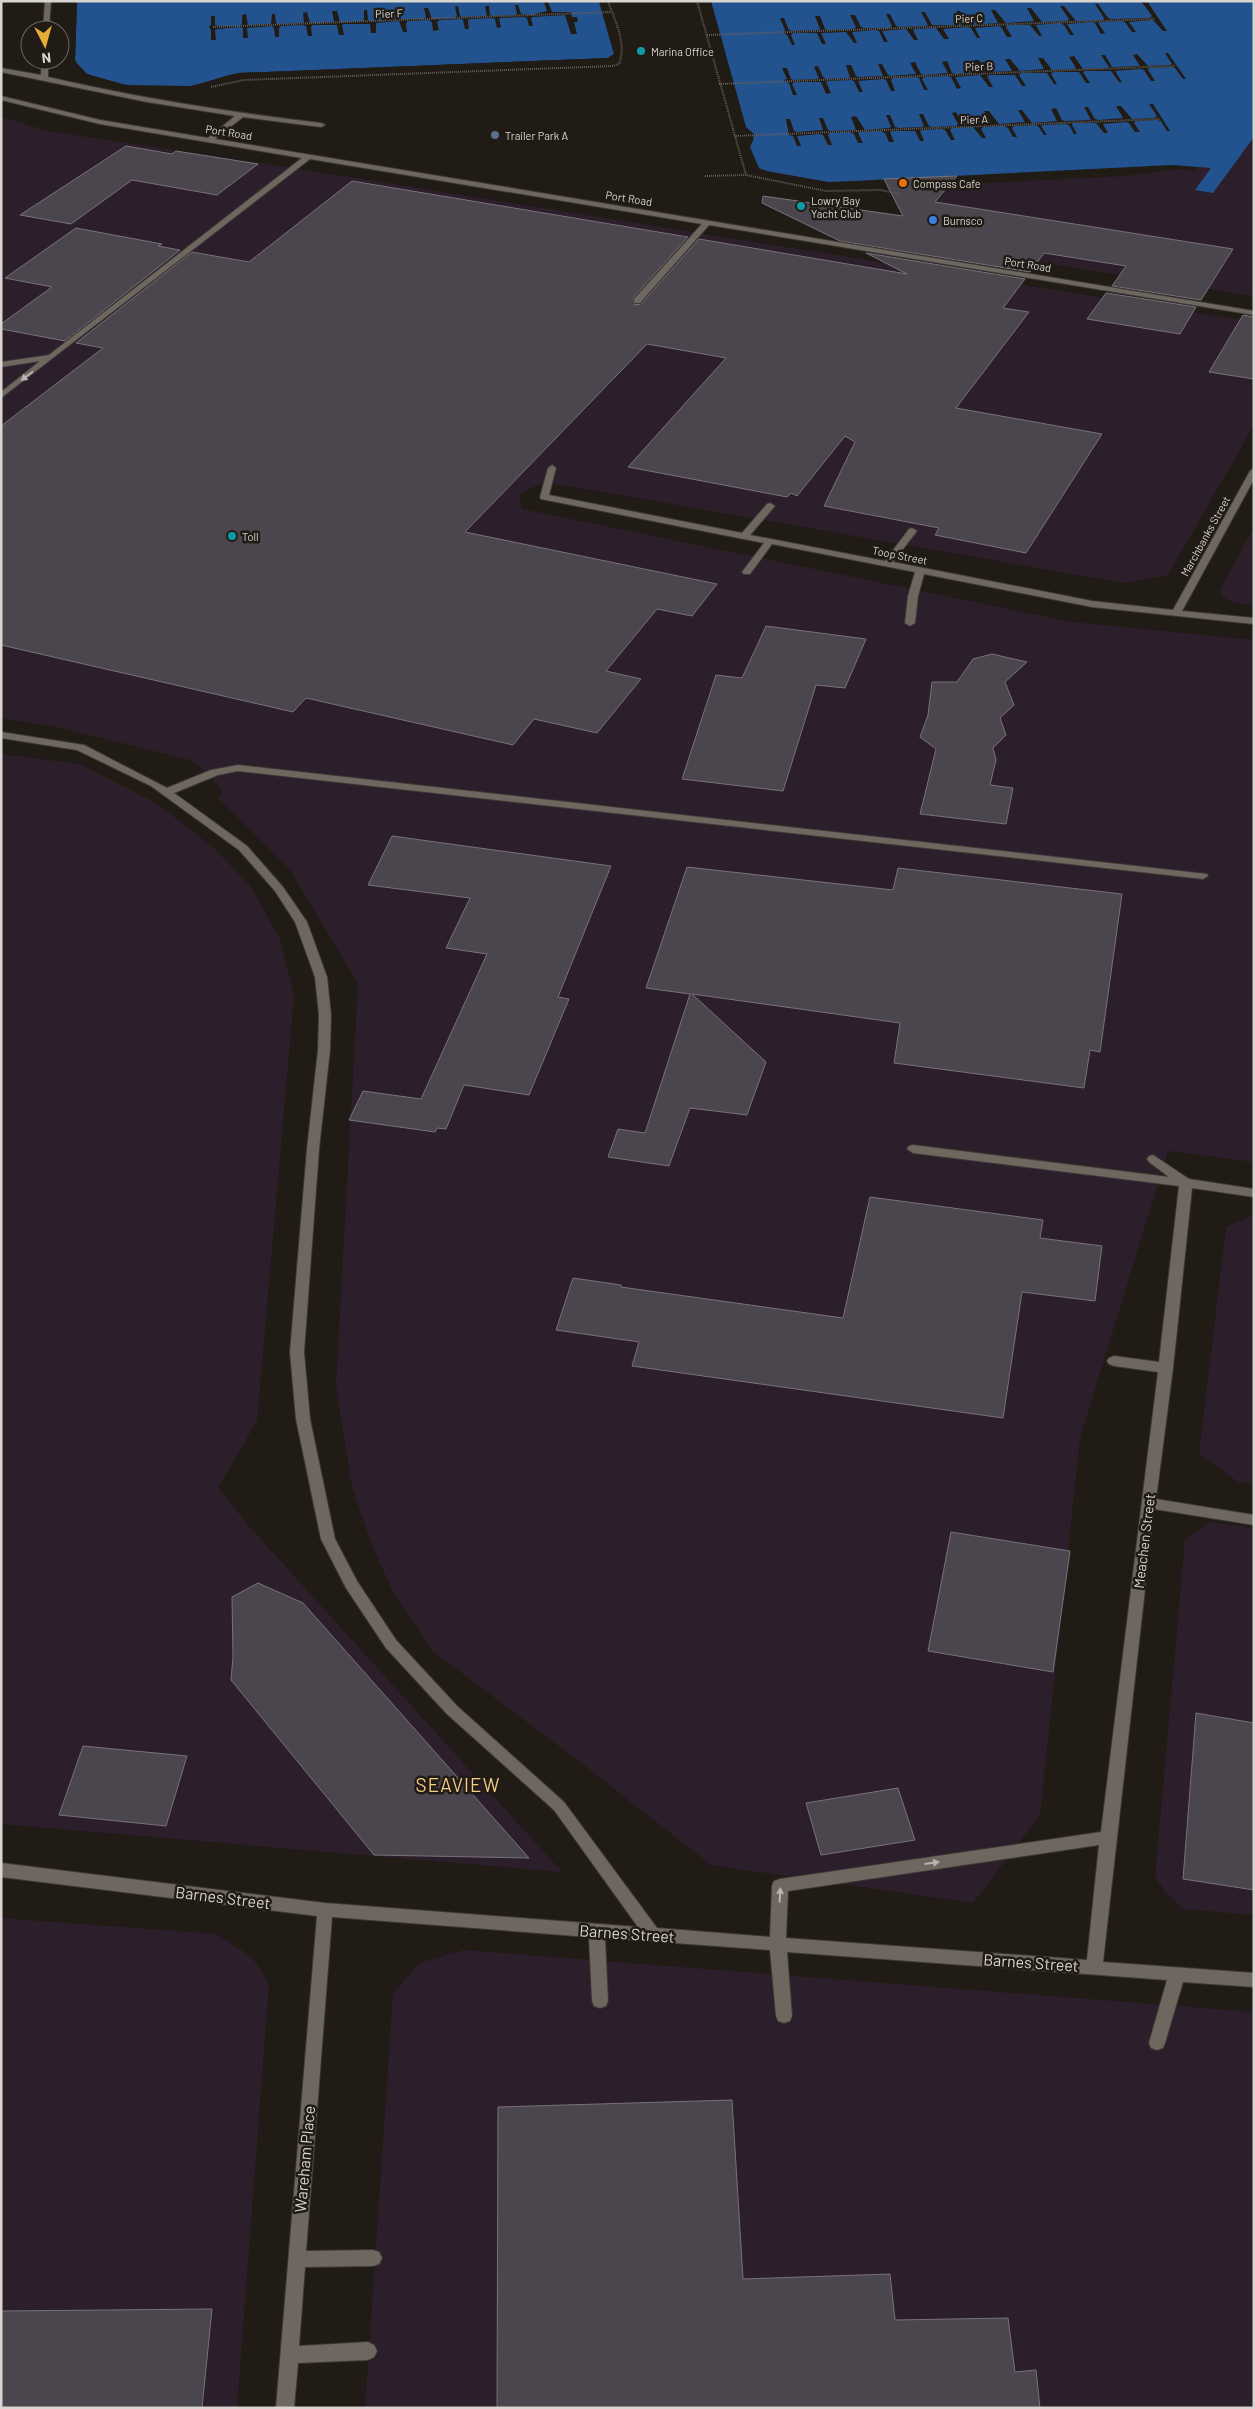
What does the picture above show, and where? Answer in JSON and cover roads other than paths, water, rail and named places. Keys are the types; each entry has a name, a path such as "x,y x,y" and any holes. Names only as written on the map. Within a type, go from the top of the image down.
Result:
{"street":[{"path":"47,20 48,1"},
{"path":"1,70 44,78 91,90 241,115 321,125"},
{"path":"44,70 44,78"},
{"name":"Port Road","path":"1,98 100,122 1254,313"},
{"path":"209,140 241,115"},
{"path":"1,396 309,156"},
{"path":"637,300 708,222"},
{"path":"1,366 53,356"},
{"name":"Toop Street","path":"552,468 544,497 1092,604 1254,621"},
{"name":"Marchbanks Street","path":"1176,612 1254,471"},
{"path":"744,536 770,506"},
{"path":"887,564 912,531"},
{"path":"746,572 770,541"},
{"path":"910,624 913,596 920,570"},
{"path":"1,735 80,747 155,784 243,848 279,889 301,922 321,977 324,1050 313,1149 297,1352 303,1418 328,1539 351,1584 391,1644 452,1710 559,1806 652,1934"},
{"path":"166,792 215,772 238,768 1203,876"},
{"path":"913,1149 1254,1193"},
{"path":"1153,1159 1186,1183"},
{"name":"Meachen Street","path":"1094,1967 1107,1838 1166,1368 1186,1183"},
{"path":"1114,1361 1166,1368"},
{"path":"1148,1503 1254,1520"},
{"path":"784,2016 778,1944 780,1886 1107,1838"},
{"name":"Barnes Street","path":"1,1870 325,1910 597,1932 652,1934 1254,1980"},
{"name":"Wareham Place","path":"285,2408 325,1910"},
{"path":"597,1932 600,2001"},
{"path":"1157,2043 1177,1973"},
{"path":"296,2259 373,2258"},
{"path":"288,2355 368,2351"}],"water":[{"path":"77,1 599,1 614,54 608,58 239,73 191,86 166,88 125,85 86,73 75,60"},
{"path":"711,1 1254,1 1254,137 1213,193 1195,190 1211,168 1172,165 828,182 767,171 759,168 750,147 754,134 746,127"}],"place":[{"name":"Marina Office","path":"641,51"},
{"name":"Trailer Park A","path":"495,135"},
{"name":"Compass Cafe","path":"903,183"},
{"name":"Lowry Bay Yacht Club","path":"801,206"},
{"name":"Burnsco","path":"933,220"},
{"name":"Toll","path":"232,536"}],"district":[{"name":"SEAVIEW","path":"458,1784"}]}
